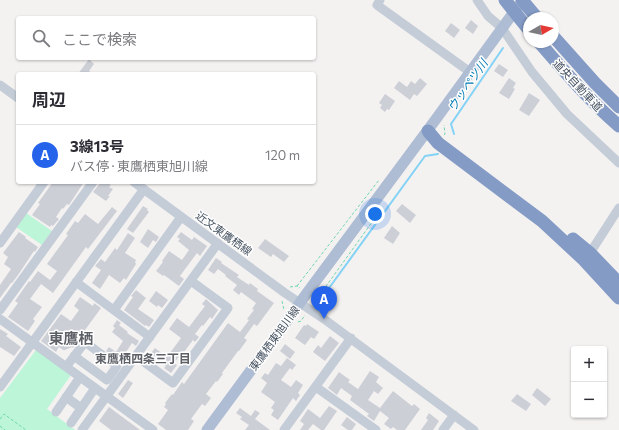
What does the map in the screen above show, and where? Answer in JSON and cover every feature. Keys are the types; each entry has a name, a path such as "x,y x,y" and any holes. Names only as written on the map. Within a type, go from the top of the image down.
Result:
{"highway":[{"path":"505,0 523,22"},
{"path":"522,0 532,12"},
{"path":"559,41 619,99"},
{"name":"道央自動車道","path":"559,42 595,83 619,107"},
{"name":"道央自動車道","path":"544,48 581,89 619,126"},
{"path":"428,131 443,137 546,216 590,253 617,291"},
{"path":"428,131 438,143 542,221 617,291"}],"main road":[{"name":"東鷹栖東旭川線","path":"207,430 428,131 522,0"}],"street":[{"path":"380,0 377,5 470,72"},
{"path":"476,0 488,16 502,28 532,72 567,114 619,163"},
{"path":"0,85 16,97"},
{"path":"0,244 43,184"},
{"path":"0,310 92,184"},
{"name":"近文東鷹栖線","path":"136,184 350,338 474,430"},
{"path":"0,386 144,190"},
{"path":"590,253 619,208"},
{"path":"114,310 181,217"},
{"path":"82,430 218,243"},
{"path":"136,356 173,383 228,308 191,281"},
{"path":"76,282 150,337"},
{"path":"0,319 153,430"},
{"path":"284,430 350,338"},
{"path":"66,367 84,342 117,366 107,380 74,356"},
{"path":"114,371 122,376"},
{"path":"56,412 80,377"},
{"path":"316,387 376,430"},
{"path":"71,423 95,388"},
{"path":"66,397 89,422"},
{"path":"443,430 454,415"}],"path":[{"path":"316,300 375,217"},
{"path":"0,419 4,414 26,430"},
{"path":"0,426 5,430"}],"green space":[{"path":"26,213 52,231 42,245 16,227"},
{"path":"36,350 71,375 47,409 75,430 0,430 0,398"}],"building":[{"path":"471,20 478,26 473,34 465,28"},
{"path":"451,23 460,30 454,38 445,31"},
{"path":"88,60 94,64 89,71 91,72 79,72"},
{"path":"499,64 508,70 503,77 494,71"},
{"path":"420,78 427,84 417,96 414,94 410,100 394,88 399,81 407,87 411,81 415,84"},
{"path":"509,78 516,83 513,88 515,89 509,99 499,93"},
{"path":"529,93 540,100 529,116 519,110"},
{"path":"385,94 395,101 389,110 387,109 385,112 380,108 382,105 379,103"},
{"path":"52,184 83,184 69,205 67,204 63,209 62,208 56,217 59,219 53,226 51,225 50,227 32,215 40,204 38,203"},
{"path":"99,184 109,184 111,185 109,187 113,189 106,201 93,192"},
{"path":"402,204 416,215 410,223 396,211"},
{"path":"143,206 148,209 147,210 149,212 133,233 127,229"},
{"path":"112,207 117,211 88,249 86,247 53,293 41,284 30,299 42,307 33,319 35,321 28,331 8,317 18,303 15,301 38,271 50,280 57,271 47,264 68,235 66,234 75,221 78,223 85,214 98,224"},
{"path":"392,226 400,233 393,244 384,238"},
{"path":"148,229 159,237 156,242 153,240 148,248 140,242"},
{"path":"19,232 38,247 0,298 0,285 11,269 4,264 8,257 3,253"},
{"path":"181,232 192,240 194,237 207,246 200,256 197,253 180,276 184,279 179,286 156,271 169,251 182,260 189,250 178,241 180,239 177,237"},
{"path":"128,233 135,238 125,253 136,260 136,264 126,280 124,278 120,283 109,275 100,289 92,283 101,270 95,266 101,259 105,262 115,248 117,250"},
{"path":"265,239 289,256 284,262 273,254 271,257 258,248"},
{"path":"216,258 239,275 237,277 249,285 250,283 258,289 257,291 274,303 257,326 254,324 244,338 247,340 217,382 216,381 206,394 211,398 205,406 202,404 191,419 194,421 188,430 166,430 158,424 168,410 164,407 166,404 165,403 182,382 184,384 228,323 240,332 254,310 252,309 256,303 241,292 239,295 233,290 237,285 225,276 226,275 218,269 214,274 208,270"},
{"path":"136,290 146,298 138,309 154,320 149,327 146,325 145,326 124,310 133,297 131,296"},
{"path":"156,291 168,300 162,308 158,305 157,307 149,301"},
{"path":"80,297 93,306 94,303 101,308 85,330 87,332 80,338 73,348 63,350 59,347 56,352 41,341 61,314 71,321 79,310 74,306"},
{"path":"206,299 218,310 212,319 210,317 195,334 199,337 195,342 193,340 184,352 183,351 174,363 177,365 171,373 164,368 166,366 157,359 155,362 148,357 155,348 167,357 181,338 169,329 177,318 189,327 205,306 202,304"},
{"path":"117,320 121,323 119,325 128,332 127,333 139,341 136,346 132,343 120,361 106,351 109,347 116,352 123,341 112,332 115,328 113,326"},
{"path":"307,324 319,332 314,339 311,337 305,345 295,338 304,325 306,326"},
{"path":"0,329 8,334 6,336 21,347 14,356 0,347"},
{"path":"330,336 339,343 325,361 313,352 318,345 321,348"},
{"path":"285,344 295,352 290,359 280,351"},
{"path":"287,358 296,365 292,370 290,368 281,380 291,387 296,380 303,385 298,393 300,395 296,401 293,398 278,420 271,415 274,410 271,408 275,402 261,392 267,383 261,378 265,373 268,375 276,363 281,366"},
{"path":"370,371 379,377 376,382 383,388 378,394 374,391 368,400 380,408 393,391 412,406 414,404 420,409 405,430 397,430 393,427 391,429 384,424 389,418 380,411 374,421 367,416 369,414 350,400 352,396 341,388 337,395 328,388 339,372 350,380 348,382 358,389"},
{"path":"128,380 133,383 123,398 118,394"},
{"path":"537,388 551,399 545,406 532,395"},
{"path":"517,394 531,404 526,411 511,401"},
{"path":"329,406 337,411 324,430 321,430 313,424 308,430 300,430 304,424 300,421 308,409 320,418"},
{"path":"109,407 140,430 111,430 99,421"},
{"path":"240,408 251,416 255,410 260,413 255,419 270,430 245,430 249,425 240,419 242,417 236,413"},
{"path":"429,413 439,421 433,430 421,430 428,420 426,418"},
{"path":"347,417 356,424 352,430 348,430 341,425"}],"waterway":[{"name":"ウッペツ川","path":"454,134 451,124 503,48"},
{"name":"ウッペツ川","path":"324,295 425,156 438,154"}],"place":[{"name":"3線13号","path":"324,319"}],"district":[{"name":"東鷹栖","path":"71,338"},
{"name":"東鷹栖四条三丁目","path":"143,358"}]}
